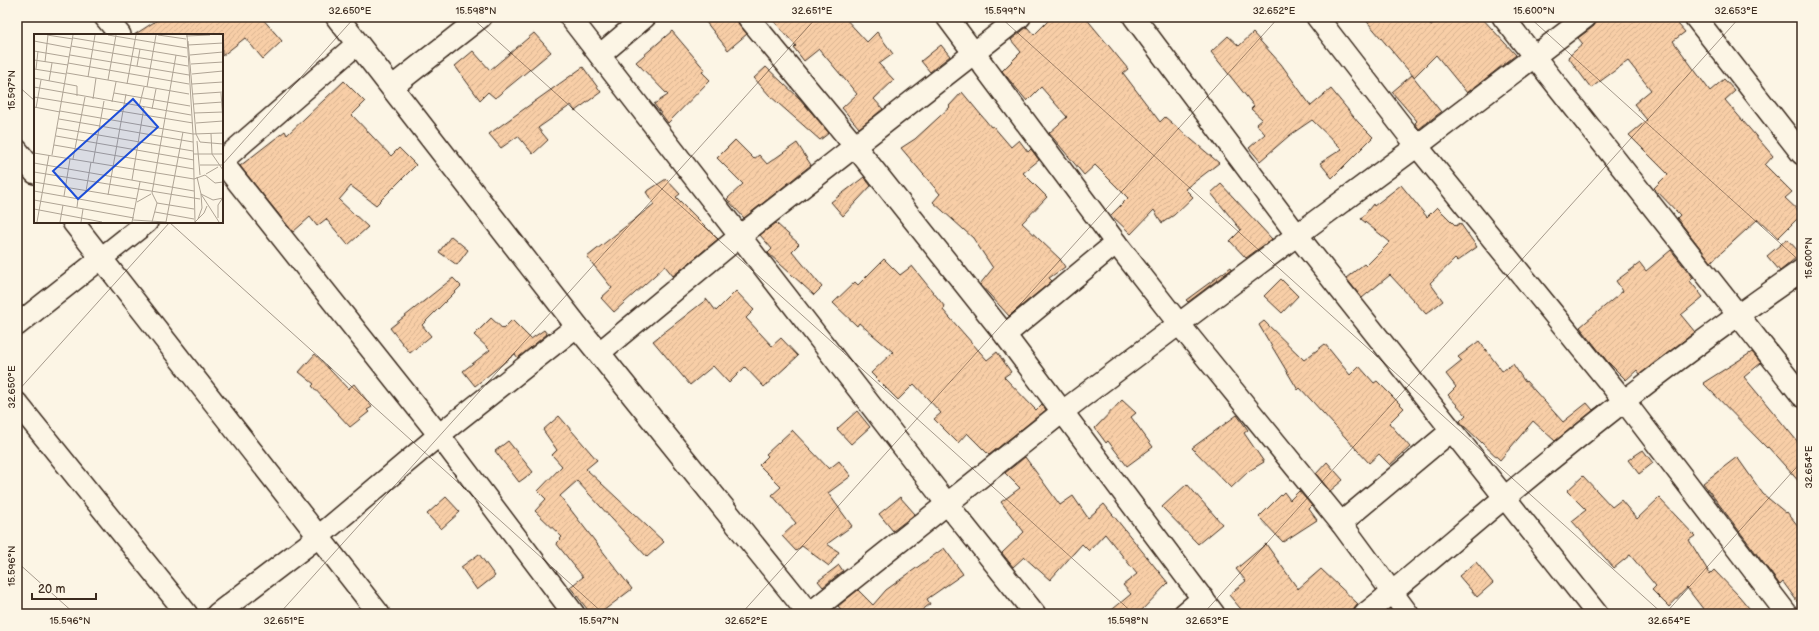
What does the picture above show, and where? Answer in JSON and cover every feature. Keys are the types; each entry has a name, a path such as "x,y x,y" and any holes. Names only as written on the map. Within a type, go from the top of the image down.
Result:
{"street":[{"path":"105,17 119,34"},
{"path":"337,17 599,354 809,614 948,505 1062,412 1418,146 1586,17"},
{"path":"392,86 481,17"},
{"path":"570,17 948,505 1035,614"},
{"path":"600,55 645,17"},
{"path":"748,17 854,145 1005,334 1208,606 1184,614"},
{"path":"947,17 1116,243 1179,324 1340,523 1408,614"},
{"path":"599,354 740,236 854,145 1020,17"},
{"path":"1134,17 1297,235 1597,614"},
{"path":"1317,17 1418,146 1625,402 1787,614"},
{"path":"1503,17 1802,396"},
{"path":"1695,17 1802,154"},
{"path":"223,160 357,44"},
{"path":"17,150 34,172"},
{"path":"223,162 439,435 574,614"},
{"path":"74,223 379,614"},
{"path":"17,325 146,223"},
{"path":"1005,334 1116,243"},
{"path":"1366,614 1505,497 1625,402 1738,314 1802,270"},
{"path":"217,614 318,537 439,435 577,326"},
{"path":"17,403 187,614"},
{"path":"1340,523 1451,431"}],"building":[{"path":"162,17 261,17 282,41 263,59 245,38 223,55 223,34 136,34"},
{"path":"702,17 736,17 739,24 747,34 728,50"},
{"path":"770,17 844,17 867,42 877,32 893,54 879,64 894,80 874,99 883,109 859,128 842,108 857,94 819,49 804,61 794,48 796,46"},
{"path":"1052,17 1085,17 1128,69 1123,73 1160,122 1165,117 1219,163 1185,189 1193,197 1174,215 1162,223 1154,210 1131,234 1111,215 1128,198 1095,165 1084,175 1049,133 1067,117 1041,87 1027,101 1002,71 1021,52 1011,40 1027,27 1034,35"},
{"path":"1363,17 1423,17 1431,26 1442,17 1481,17 1516,55 1467,93 1436,55 1414,77"},
{"path":"1598,17 1672,17 1685,32 1673,41 1710,91 1724,79 1735,91 1725,100 1773,156 1765,165 1792,192 1785,198 1802,214 1778,238 1758,219 1711,262 1677,218 1680,215 1654,188 1668,174 1629,135 1647,120 1634,104 1651,90 1628,61 1591,88 1568,57 1583,44 1578,38 1594,26"},
{"path":"672,31 705,70 702,72 710,80 668,123 654,104 668,95 636,62"},
{"path":"534,33 551,52 495,98 488,92 480,100 455,66 473,51 490,70"},
{"path":"1253,33 1281,64 1311,106 1331,89 1358,122 1373,137 1332,178 1320,163 1342,149 1312,120 1290,135 1260,161 1249,148 1265,134 1256,124 1262,119 1251,109 1254,106 1211,52 1228,36 1239,46"},
{"path":"941,45 950,56 930,72 921,61"},
{"path":"583,67 601,92 575,111 571,105 538,128 548,140 533,154 518,136 501,148 489,134"},
{"path":"766,67 799,98 829,133 820,140 770,96 754,78"},
{"path":"1412,75 1441,112 1419,129 1415,123 1417,121 1392,92"},
{"path":"344,81 365,102 352,115 391,156 399,148 416,165 376,205 351,186 339,200 368,227 348,245 326,219 317,226 310,217 293,232 240,166 285,131 287,135"},
{"path":"962,92 991,127 993,126 1011,147 1019,140 1028,152 1031,149 1039,160 1023,173 1047,197 1022,223 1060,259 1065,267 1049,278 1052,281 1009,316 980,284 993,268 973,238 933,202 940,194 901,148 915,139 950,107 949,106"},
{"path":"735,140 754,159 759,155 767,164 797,143 811,165 744,218 727,199 743,184 717,158"},
{"path":"864,177 871,186 843,216 831,202"},
{"path":"666,179 680,194 676,197 718,239 673,276 665,266 614,312 601,298 612,288 587,257 654,204 646,192"},
{"path":"1221,184 1272,239 1246,258 1230,241 1241,230 1211,193"},
{"path":"1401,185 1427,217 1437,207 1456,226 1460,223 1477,247 1457,261 1455,259 1430,283 1443,301 1426,314 1390,275 1362,298 1346,278 1364,264 1366,266 1390,242 1361,219 1373,204 1374,206"},
{"path":"776,223 799,244 792,251 822,287 814,295 768,253 772,249 760,235"},
{"path":"451,236 468,250 457,265 439,252"},
{"path":"1787,239 1801,254 1780,271 1767,256"},
{"path":"1671,250 1693,278 1690,281 1703,297 1681,315 1695,332 1640,374 1637,370 1626,380 1607,361 1580,327 1623,291 1616,281 1640,263 1646,271"},
{"path":"884,259 900,275 912,266 945,307 943,310 987,360 997,352 1011,372 1004,377 1036,410 1042,404 1046,410 989,455 967,433 958,443 934,419 941,413 914,384 898,400 871,373 893,352 859,323 857,326 833,303 855,282 858,285"},
{"path":"1231,267 1232,269 1188,302 1186,300"},
{"path":"453,278 461,286 422,325 431,336 410,353 390,328"},
{"path":"1281,279 1298,296 1282,313 1264,296"},
{"path":"736,291 754,310 746,318 772,346 781,338 798,356 764,387 745,367 729,383 713,366 690,385 653,341 707,299 716,311"},
{"path":"491,318 503,329 512,320 531,339 544,330 547,334 518,358 515,354 475,386 463,371 490,350 474,335"},
{"path":"1264,321 1304,360 1325,344 1350,375 1359,366 1374,383 1377,381 1404,408 1389,423 1410,447 1390,465 1379,454 1369,463 1300,388 1298,390 1259,325"},
{"path":"1479,341 1502,371 1513,364 1525,382 1526,381 1563,422 1587,403 1593,410 1601,404 1555,441 1533,421 1500,460 1463,425 1460,421 1466,415 1448,395 1456,387 1446,374 1462,361 1458,357"},
{"path":"1752,352 1761,363 1744,377 1802,447 1802,485 1768,447 1767,448 1703,383"},
{"path":"315,354 348,389 354,384 372,407 367,410 369,412 350,427 312,386 314,384 299,372"},
{"path":"1122,400 1136,413 1131,417 1153,447 1127,466 1108,441 1106,443 1095,428"},
{"path":"857,411 870,427 851,444 837,429"},
{"path":"1237,415 1248,430 1244,433 1264,462 1249,471 1231,488 1192,448"},
{"path":"559,416 597,460 586,469 664,542 647,557 577,481 560,496 632,589 599,614 591,614 570,587 583,577 556,543 562,537 535,511 546,499 538,491 562,466 552,455 557,450 543,430"},
{"path":"792,430 829,469 839,461 851,476 828,493 852,526 827,544 839,552 829,566 802,546 796,551 782,536 796,523 772,495 781,487 759,465 768,456 766,454"},
{"path":"508,441 533,472 519,482 495,451"},
{"path":"1643,450 1653,463 1639,474 1628,460"},
{"path":"1025,457 1060,505 1073,496 1088,518 1104,504 1168,583 1138,614 1107,614 1131,594 1123,585 1137,574 1105,534 1089,551 1082,544 1050,580 1024,557 1013,567 1002,553 1024,532 1001,502 1020,488 1005,473"},
{"path":"1737,457 1763,494 1786,513 1787,512 1802,531 1802,608 1783,582 1780,585 1703,483"},
{"path":"1327,462 1343,480 1330,491 1316,474"},
{"path":"1583,476 1612,507 1621,500 1637,519 1659,498 1695,536 1689,540 1710,574 1714,570 1754,614 1707,614 1687,588 1669,607 1652,590 1656,586 1630,555 1614,568 1572,521 1586,510 1567,491"},
{"path":"1187,484 1222,524 1198,544 1162,507"},
{"path":"1299,491 1312,506 1309,509 1317,520 1283,542 1259,517 1284,492 1290,500"},
{"path":"446,497 460,512 441,529 427,514"},
{"path":"900,497 915,514 893,531 879,514"},
{"path":"1266,544 1298,589 1321,569 1358,604 1354,609 1353,614 1245,614 1229,595 1246,581 1236,569"},
{"path":"944,548 963,574 927,599 930,604 917,614 844,614 838,606 858,590 873,605 886,590"},
{"path":"479,554 495,576 477,590 461,567"},
{"path":"1476,562 1493,583 1477,597 1459,576"},
{"path":"839,565 843,571 823,587 818,581"}]}
